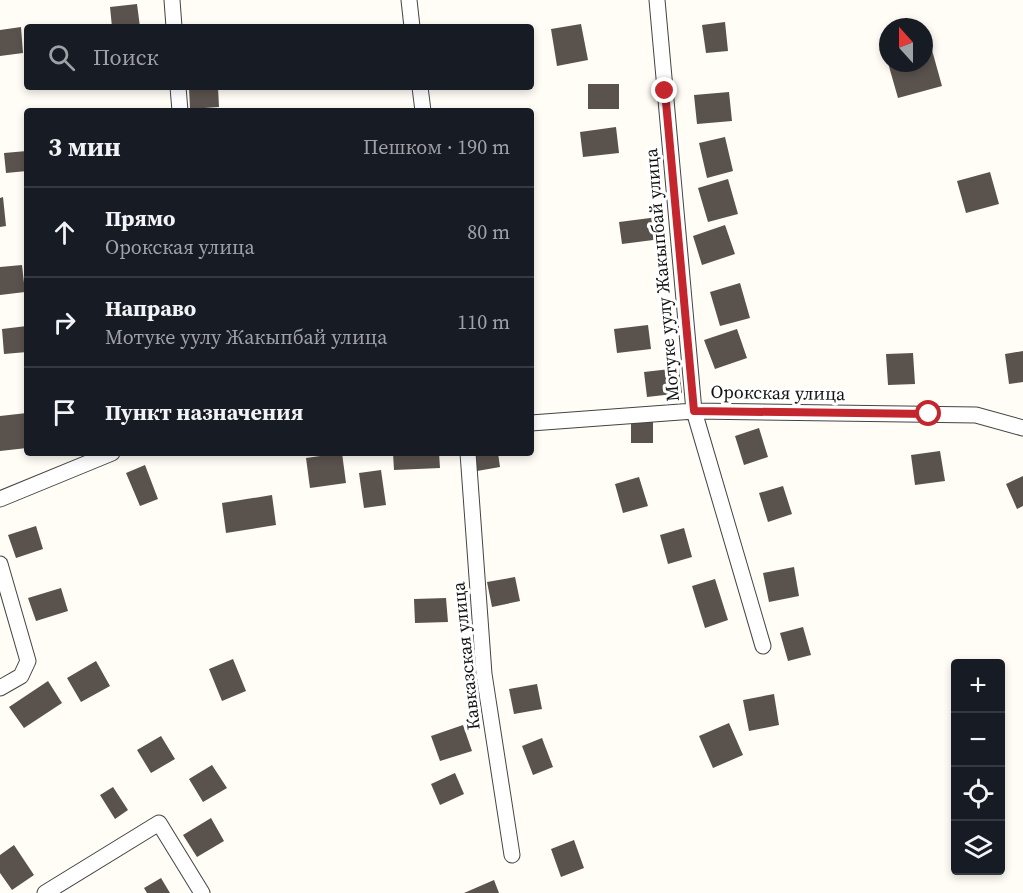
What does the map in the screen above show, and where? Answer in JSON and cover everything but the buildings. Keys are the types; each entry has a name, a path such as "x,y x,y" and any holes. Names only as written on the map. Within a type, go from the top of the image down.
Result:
{"street":[{"path":"172,0 174,24"},
{"path":"409,0 412,24"},
{"name":"Мотуке уулу Жакыпбай улица","path":"657,0 694,411 763,646"},
{"path":"178,90 180,108"},
{"path":"420,90 423,108"},
{"name":"Орокская улица","path":"534,423 694,411 976,415 1023,428"},
{"path":"0,499 105,456"},
{"name":"Кавказская улица","path":"468,456 484,674 512,855"},
{"path":"0,564 28,662 21,676 0,688"},
{"path":"45,893 159,823 202,893"}],"route":[{"path":"665,91 694,411 929,414"}]}
